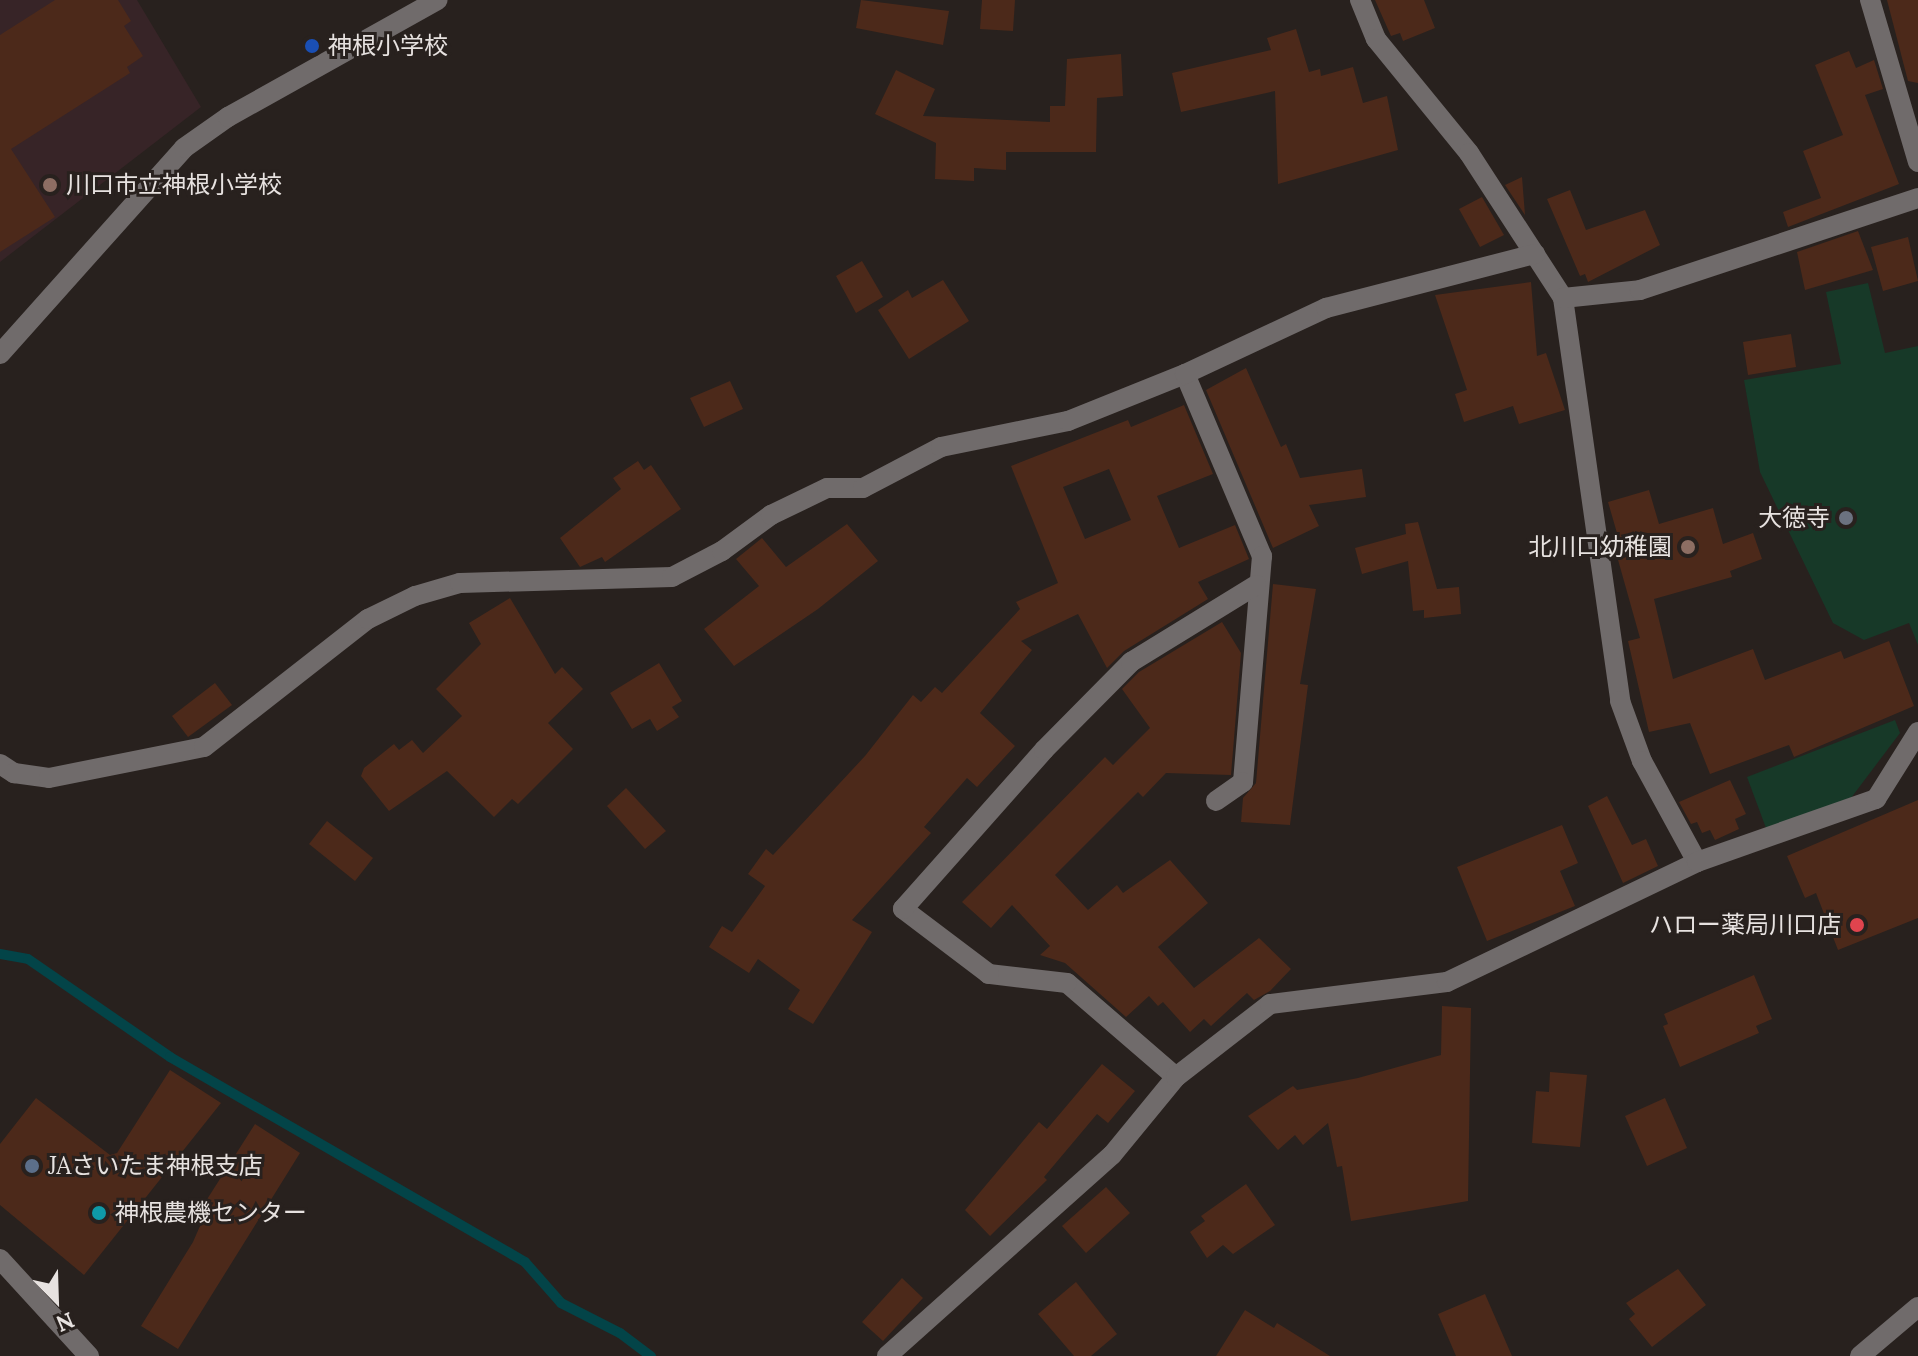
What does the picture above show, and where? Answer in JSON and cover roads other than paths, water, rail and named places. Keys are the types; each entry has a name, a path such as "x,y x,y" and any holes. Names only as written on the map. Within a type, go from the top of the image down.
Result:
{"street":[{"path":"0,354 184,148 228,117 437,0"},
{"path":"1360,0 1376,39 1469,153 1563,298 1620,701 1642,761 1697,862"},
{"path":"1870,0 1918,162"},
{"path":"1563,298 1640,290 1918,198"},
{"path":"0,764 14,773 49,778 204,747 368,619 415,596 460,583 672,577 722,551 771,515 827,488 863,488 941,447 1068,421 1185,374 1326,308 1535,254"},
{"path":"1185,374 1262,556 1256,585 1243,782 1216,801"},
{"path":"1176,1077 1067,983 989,974 903,909 1044,750 1131,662 1256,585"},
{"path":"887,1356 1112,1155 1176,1077 1270,1004 1447,982 1697,862 1876,799 1918,732"},
{"path":"0,1259 89,1356"},
{"path":"1860,1356 1918,1307"}],"waterway":[{"path":"0,954 28,959 170,1057 525,1262 561,1303 620,1333 651,1356"}],"place":[{"name":"神根小学校","path":"312,46"},
{"name":"川口市立神根小学校","path":"50,185"},
{"name":"大徳寺","path":"1846,518"},
{"name":"北川口幼稚園","path":"1688,547"},
{"name":"ハロー薬局川口店","path":"1857,925"},
{"name":"JAさいたま神根支店","path":"32,1166"},
{"name":"神根農機センター","path":"99,1213"}]}
